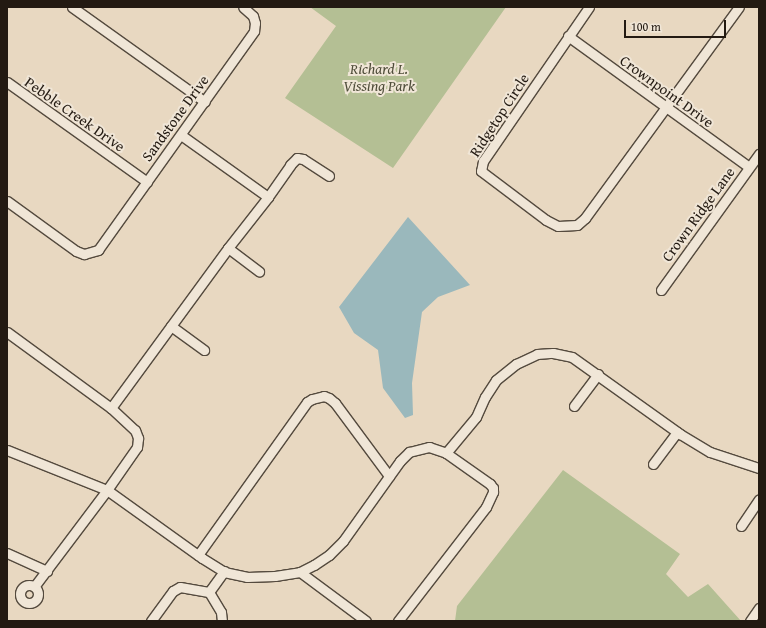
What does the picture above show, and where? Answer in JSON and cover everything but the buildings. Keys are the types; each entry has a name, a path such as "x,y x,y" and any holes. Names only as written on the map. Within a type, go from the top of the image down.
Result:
{"street":[{"path":"72,7 205,102"},
{"name":"Sandstone Drive","path":"7,201 76,251 84,254 92,253 102,246 254,31 256,23 253,16 243,7"},
{"path":"568,36 589,7"},
{"path":"665,107 739,7"},
{"name":"Ridgetop Circle","path":"568,36 483,161 481,171 546,220 558,226 566,227 577,225 585,218 665,107"},
{"name":"Crownpoint Drive","path":"568,36 749,168"},
{"name":"Pebble Creek Drive","path":"7,82 147,182"},
{"path":"181,135 268,197"},
{"name":"Crown Ridge Lane","path":"661,290 759,154"},
{"path":"111,408 228,248 268,197 290,165 297,158 303,159 329,176"},
{"path":"228,248 259,271"},
{"path":"171,326 204,350"},
{"path":"7,332 111,408 135,430 138,438 137,447 107,490 34,587"},
{"path":"446,453 476,417 485,397 496,380 516,364 537,354 554,352 572,357 678,432 710,452 759,468"},
{"path":"574,406 598,374"},
{"path":"198,556 307,402 312,399 324,396 335,403 389,476"},
{"path":"653,464 678,432"},
{"path":"7,450 107,490 198,556 224,571 247,577 275,576 300,572 329,555 343,541 400,461 409,452 429,447 446,453 490,484 493,488 493,492 486,507 398,621"},
{"path":"741,526 759,499"},
{"path":"7,553 47,570"},
{"path":"209,592 224,571"},
{"path":"300,572 366,621"},
{"path":"151,621 173,591 180,587 209,592 222,612 222,621"},
{"path":"750,621 759,608"}],"green space":[{"name":"Richard L. Vissing Park","path":"310,7 506,7 393,168 285,98 336,26"},
{"path":"563,470 680,554 666,574 688,597 708,584 741,621 455,621 457,606"}],"water":[{"path":"408,217 470,285 438,297 422,312 412,383 413,415 405,418 383,388 378,350 354,333 339,307"}]}
